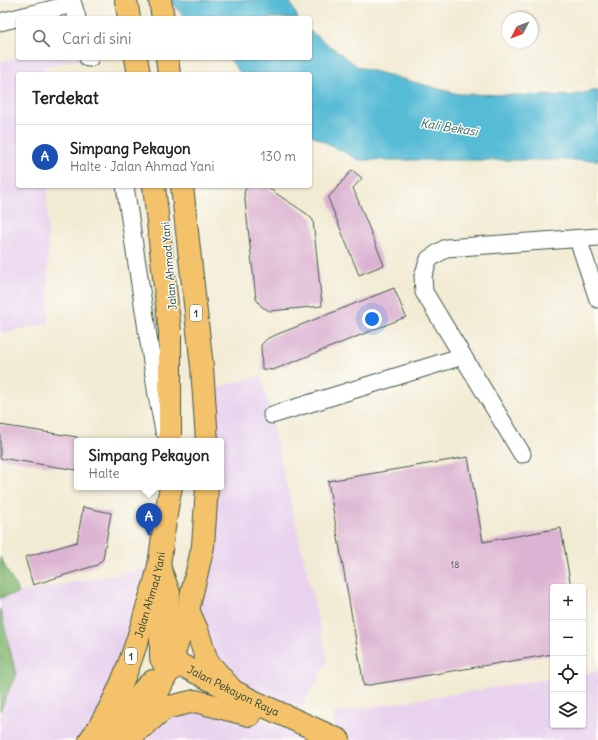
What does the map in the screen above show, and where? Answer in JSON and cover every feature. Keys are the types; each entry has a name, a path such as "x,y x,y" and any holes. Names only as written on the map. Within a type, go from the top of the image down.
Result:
{"main road":[{"path":"136,60 139,72"},
{"path":"147,60 149,72"},
{"path":"167,60 169,72"},
{"path":"154,188 170,332 170,438"},
{"name":"Jalan Ahmad Yani","path":"162,188 176,339 178,397 176,438"},
{"name":"Jalan Ahmad Yani","path":"182,188 202,367 207,438"},
{"path":"134,736 168,672 188,610 203,546 207,490"},
{"name":"Jalan Ahmad Yani","path":"90,740 104,720 128,667 145,618 159,566 169,491"},
{"path":"159,566 169,593 161,638 161,658 168,672"},
{"path":"188,610 197,630 207,661 233,691"},
{"name":"Jalan Pekayon Raya","path":"168,672 182,665 233,691 339,740"},
{"path":"110,740 139,696 149,684 168,672"},
{"name":"Jalan Pekayon Raya","path":"168,672 250,716 316,740"},
{"path":"134,736 165,708 195,701 250,716"}],"street":[{"path":"24,16 73,4 76,16"},
{"path":"0,22 16,18"},
{"path":"125,188 157,395 165,438"},
{"path":"522,454 424,292 423,276 429,259 446,248 598,237"},
{"path":"578,239 598,299"},
{"path":"272,415 463,356"}],"shaded area":[{"path":"16,58 16,60 78,60 45,66 45,72 16,72 16,188 47,188 49,323 0,333 0,62"},
{"path":"261,376 328,661 294,720 233,691 197,630 207,490 224,490 224,438 207,438 204,391"},
{"path":"0,557 20,593 159,566 90,740 0,740"},
{"path":"598,671 598,740 339,740 332,736 335,713 550,678 550,728 586,728 586,673"},
{"path":"165,708 250,715 316,740 130,740"}],"green space":[{"path":"0,557 19,593 0,598"},
{"path":"0,609 16,674 0,711"}],"water":[{"path":"168,0 289,0 297,16 185,16"},
{"name":"Kali Bekasi","path":"312,32 358,67 458,94 569,96 598,90 598,160 359,160 312,135 312,72 240,72 230,60 312,60"}],"building":[{"path":"352,170 362,178 353,188 384,265 359,275 328,198"},
{"path":"246,188 268,188 307,214 313,220 322,306 270,311 262,307 256,299 244,192"},
{"path":"394,288 406,317 273,370 262,369 261,345 268,338"},
{"path":"0,425 77,437 74,438 74,470 0,458"},
{"path":"468,457 483,542 561,528 570,584 550,584 550,655 364,686 328,481"},
{"path":"83,507 111,513 103,559 97,565 33,585 25,557 77,542"}],"place":[{"name":"Simpang Pekayon","path":"149,536"}]}
